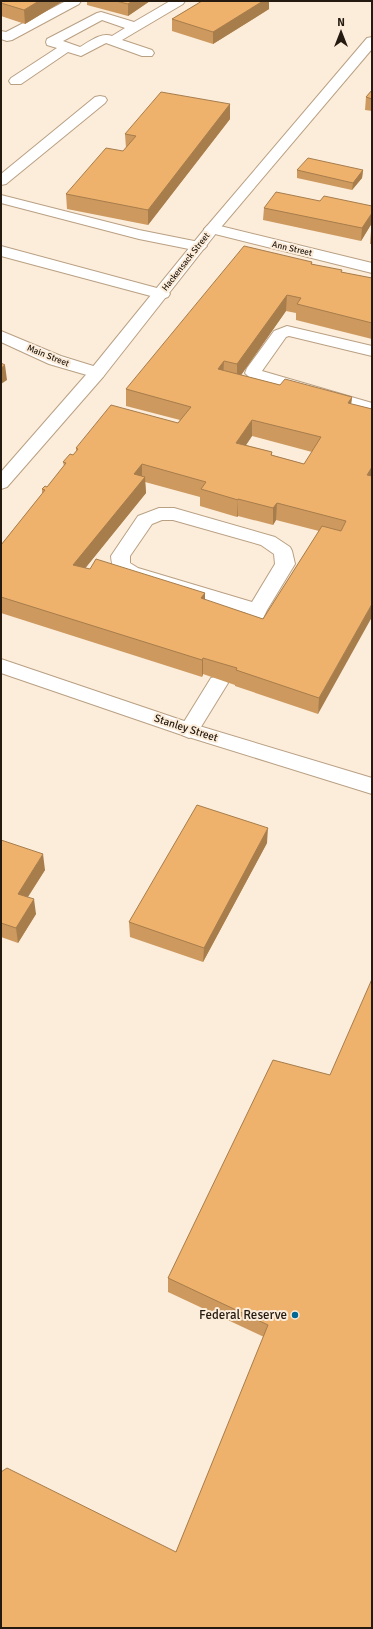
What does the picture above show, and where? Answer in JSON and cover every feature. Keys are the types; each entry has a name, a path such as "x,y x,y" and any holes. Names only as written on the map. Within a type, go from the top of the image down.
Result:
{"main road":[{"path":"4,36 75,1"},
{"path":"112,41 179,1"},
{"path":"136,27 101,16 52,42 81,52 106,38 147,53"},
{"name":"Hackensack Street","path":"1,483 97,373 162,294 212,229 372,41"},
{"path":"16,81 67,47"},
{"path":"1,181 100,100"},
{"path":"1,199 139,234 199,246"},
{"name":"Ann Street","path":"212,229 372,268"},
{"path":"1,251 162,294"},
{"path":"372,351 287,331 280,334 255,368 253,373 259,378 372,408"},
{"name":"Main Street","path":"1,336 55,360 97,373"},
{"path":"248,630 256,610 286,564 283,551 268,541 174,514 159,514 145,520 120,556 121,566 131,572 256,610"},
{"name":"Stanley Street","path":"1,666 189,730 372,785"},
{"path":"189,730 218,683"}],"building":[{"path":"1,1 39,1 24,10 1,3"},
{"path":"116,1 132,1 128,4"},
{"path":"202,1 263,1 213,32 172,19"},
{"path":"372,90 372,99 366,97"},
{"path":"161,92 230,104 148,210 66,194 106,148 123,151 136,136 125,134"},
{"path":"308,158 363,170 353,183 297,170"},
{"path":"276,192 320,201 324,196 372,206 372,213 362,228 264,208"},
{"path":"244,246 312,262 311,264 342,270 341,272 372,278 372,323 297,304 301,298 287,295 237,364 224,361 218,369 280,385 285,379 352,397 348,403 372,409 372,467 367,475 372,476 372,604 319,698 236,670 237,668 203,658 202,660 1,597 1,545 45,490 42,489 45,486 47,487 66,463 63,462 70,454 73,455 78,449 76,448 111,405 178,423 191,407 126,389","holes":["252,420 321,437 304,464 271,455 272,452 236,443","142,464 206,482 201,489 238,500 273,508 277,503 346,521 341,531 322,526 263,619 201,598 205,593 96,559 90,569 73,565 145,477 134,474"]},
{"path":"197,805 268,828 204,948 129,922"},
{"path":"1,840 43,854 18,894 34,899 16,928 1,923"},
{"name":"Federal Reserve","path":"372,979 372,1628 1,1628 1,1472 7,1468 176,1552 268,1325 168,1278 273,1060 330,1075"}],"place":[{"name":"Federal Reserve","path":"295,1315"}]}
